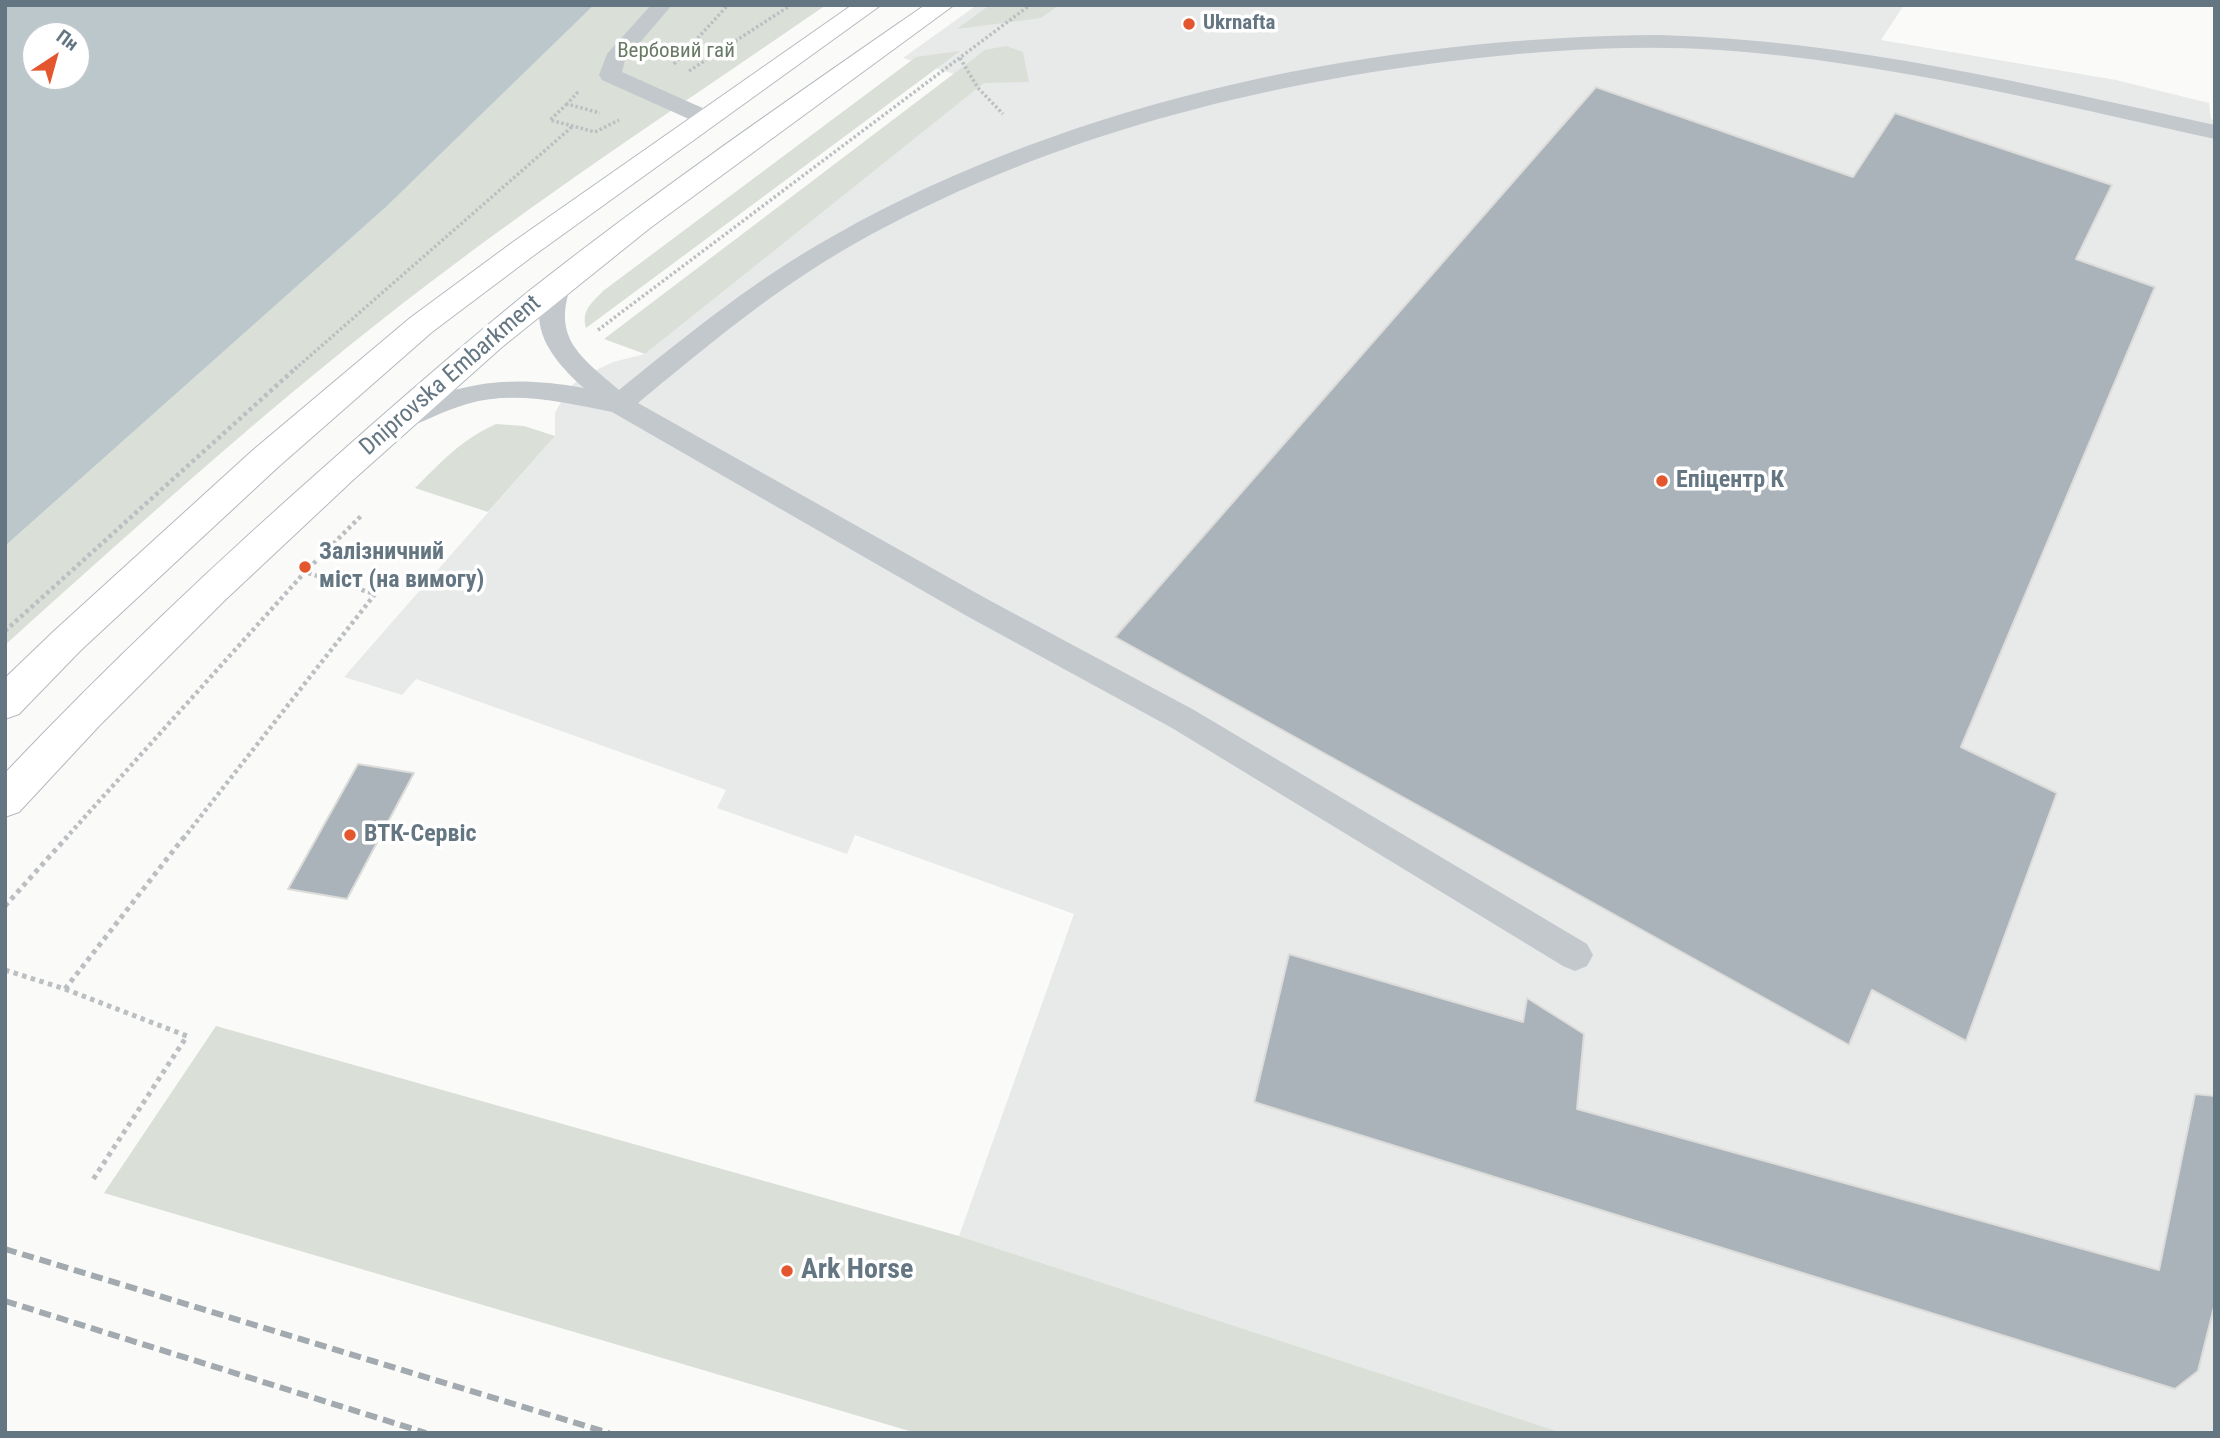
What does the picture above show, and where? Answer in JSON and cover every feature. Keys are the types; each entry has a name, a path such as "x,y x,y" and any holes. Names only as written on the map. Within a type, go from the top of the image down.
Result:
{"main road":[{"name":"Dniprovska Embarkment","path":"5,703 265,459 421,325 533,242 869,5"},
{"name":"Dniprovska Embarkment","path":"5,800 86,712 240,562 396,422 560,283 698,179 942,5"}],"lane":[{"path":"662,5 615,58 610,75 708,119"},
{"path":"396,422 453,399 482,391 540,389 619,404 722,321 803,264 845,239 926,198 1010,161 1115,123 1219,93 1322,73 1422,58 1603,42 1723,44 1801,52 1940,74 2215,132"},
{"path":"560,283 552,303 550,319 558,340 576,366 619,404 976,607 1184,719 1575,955"}],"path":[{"path":"676,79 672,66 728,5"},
{"path":"567,104 550,120 596,132 792,5"},
{"path":"595,331 1030,5"},
{"path":"961,58 978,88 1003,114"},
{"path":"5,631 218,436 573,126"},
{"path":"5,906 305,572 373,504"},
{"path":"65,989 375,594 305,572"},
{"path":"5,970 65,989 187,1036 92,1181"}],"shaded area":[{"path":"5,5 594,5 386,207 5,546"},
{"path":"977,5 1904,5 1881,40 2116,80 2209,103 2211,119 2215,121 2215,1433 1563,1433 959,1236 1074,914 855,835 847,854 717,808 726,790 416,679 402,695 344,677 555,436 555,413 568,389 581,377 613,362 645,354 983,83 903,58"}],"green space":[{"name":"Вербовий гай","path":"594,5 826,5 627,141 432,281 322,368 215,458 5,645 5,546 386,207"},
{"path":"990,5 1059,5 1041,18 957,29"},
{"path":"1006,46 1023,52 1029,82 984,83 645,354 604,339 985,50"},
{"path":"960,51 586,328 586,312 603,291 916,57"},
{"path":"496,424 524,426 555,436 488,512 415,488 462,444"},
{"path":"216,1026 959,1236 1563,1433 916,1433 104,1193"}],"building":[{"name":"Епіцентр К","path":"1596,87 1853,177 1895,113 2112,185 2076,259 2155,287 1961,747 2057,793 1966,1041 1872,990 1849,1045 1115,637"},
{"path":"358,764 414,773 347,899 288,889"},
{"path":"1289,954 1523,1022 1527,998 1584,1034 1577,1109 2159,1270 2195,1094 2215,1096 2215,1303 2198,1371 2175,1389 1254,1102"}],"railway":[{"path":"5,1249 609,1433"},
{"path":"5,1301 426,1433"}],"place":[{"name":"Ukrnafta","path":"1189,24"},
{"name":"Епіцентр К","path":"1662,481"},
{"name":"Залізничний міст (на вимогу)","path":"305,567"},
{"name":"ВТК-Сервіс","path":"350,835"},
{"name":"Ark Horse","path":"787,1271"}]}
